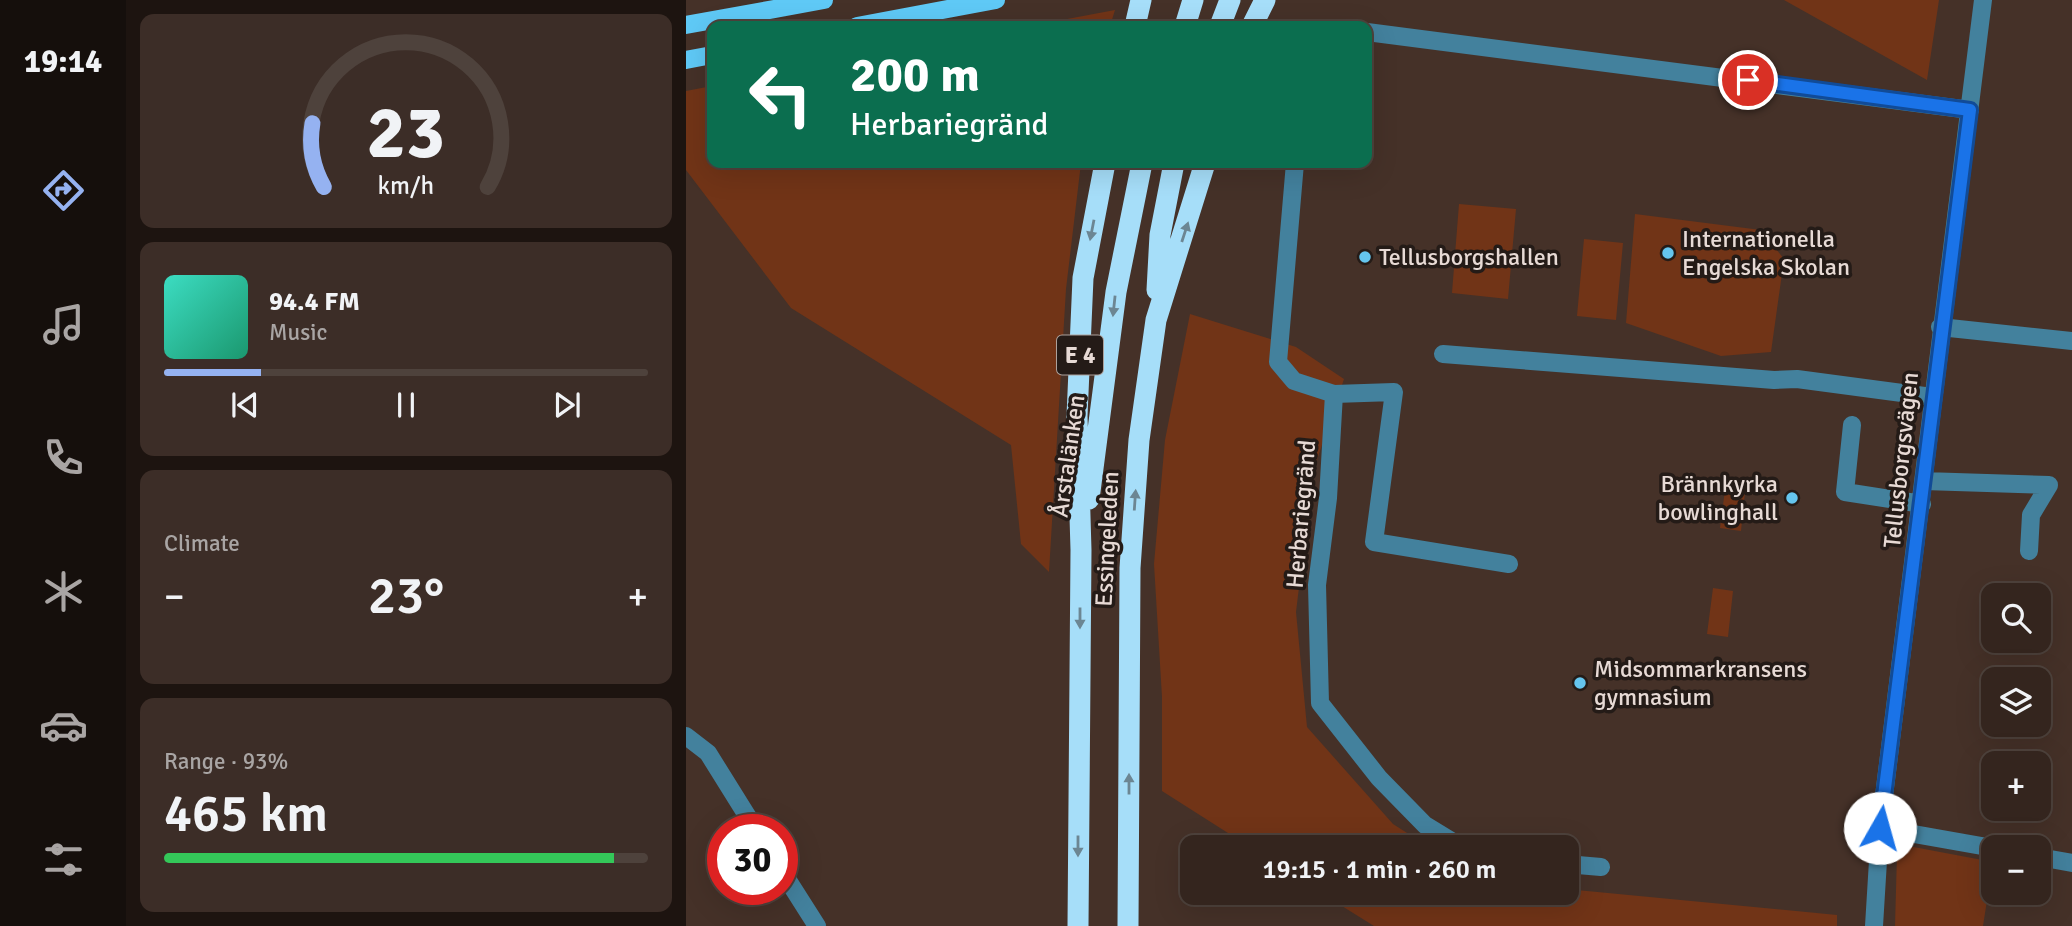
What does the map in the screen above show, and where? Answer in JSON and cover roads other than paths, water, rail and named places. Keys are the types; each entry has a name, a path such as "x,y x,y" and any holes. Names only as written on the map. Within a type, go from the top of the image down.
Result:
{"highway":[{"path":"1136,21 1141,0"},
{"path":"1187,21 1194,0"},
{"path":"1222,21 1230,0"},
{"path":"1254,21 1265,0"},
{"name":"Essingeleden","path":"1078,926 1081,550 1077,416 1083,278 1104,168"},
{"name":"Årstalänken","path":"1081,550 1101,423 1116,292 1141,168"},
{"path":"1156,320 1160,234 1173,168"},
{"name":"Essingeleden","path":"1128,926 1130,568 1139,440 1156,320 1203,168"}],"main road":[{"path":"708,21 824,0"},
{"path":"884,21 996,0"},
{"path":"686,25 707,21"},
{"path":"686,60 707,56"}],"street":[{"name":"Tellusborgsvägen","path":"1874,926 1880,828 1983,0"},
{"path":"1372,33 1970,110"},
{"path":"1295,168 1278,362 1294,381 1334,394 1394,392 1374,542 1509,564"},
{"path":"1941,327 2072,341"},
{"path":"1443,354 1747,378 1797,379 1932,397"},
{"name":"Herbariegränd","path":"1334,394 1328,498 1317,585 1320,703 1379,778 1424,825 1441,835"},
{"path":"1852,425 1845,492 1922,504"},
{"path":"1924,481 2049,485 2031,515 2029,551"},
{"path":"686,736 708,752 746,814"},
{"path":"1880,828 1981,846"},
{"path":"2051,859 2072,863"},
{"path":"1579,865 1601,867"},
{"path":"798,896 817,926"}],"place":[{"name":"Internationella Engelska Skolan","path":"1668,253"},
{"name":"Tellusborgshallen","path":"1365,257"},
{"name":"Brännkyrka bowlinghall","path":"1792,498"},
{"name":"Midsommarkransens gymnasium","path":"1580,683"}]}
